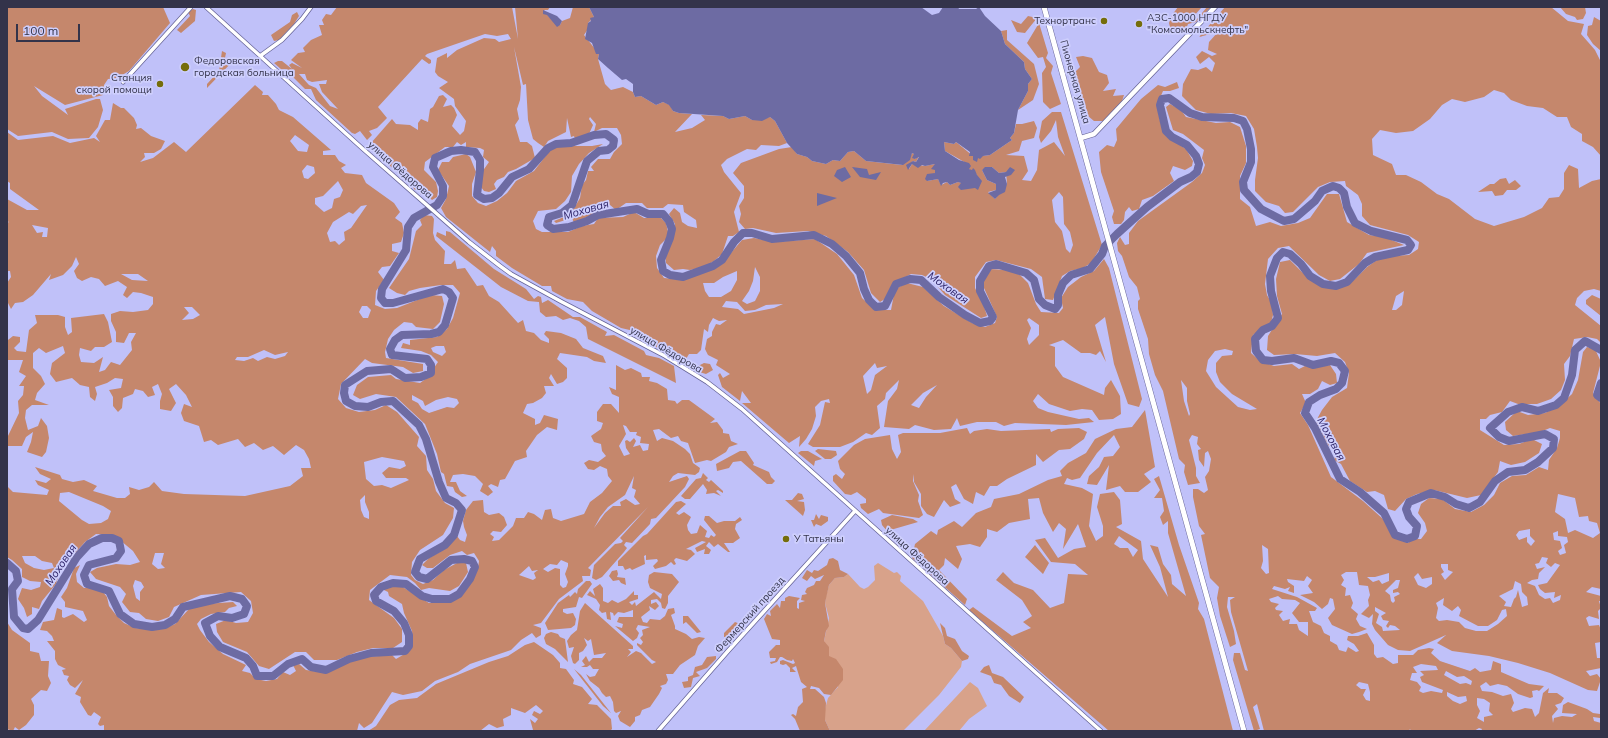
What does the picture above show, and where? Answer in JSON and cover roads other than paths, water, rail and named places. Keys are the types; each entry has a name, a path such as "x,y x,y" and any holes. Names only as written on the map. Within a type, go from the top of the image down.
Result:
{"main road":[{"name":"Пионерная улица","path":"1044,7 1082,138 1103,220 1244,731"}],"street":[{"path":"123,82 191,7"},
{"name":"улица Фёдорова","path":"206,7 469,242 512,274 665,356 707,382 742,409 1101,731"},
{"path":"260,56 282,40 311,7"},
{"path":"1082,138 1094,134 1215,7"},
{"name":"Фермерский проезд","path":"658,731 722,657 855,511"}],"waterway":[{"name":"Моховая","path":"7,563 16,571 18,581 12,589 14,617 23,628 28,629 38,620 77,557 89,544 102,538 112,538 119,541 121,551 116,558 89,565 84,575 87,584 109,591 120,614 134,624 152,627 165,625 175,619 183,607 230,596 242,599 247,606 244,614 232,618 218,616 205,623 210,636 220,647 246,658 253,666 257,676 273,676 288,664 302,659 311,667 326,670 349,659 371,653 405,651 409,646 409,635 404,623 394,611 376,601 374,595 381,587 393,583 406,584 422,596 432,599 450,599 459,594 470,579 475,567 472,561 464,559 451,560 427,579 419,577 415,572 420,559 445,545 454,535 462,510 456,503 446,498 439,482 426,439 419,425 393,401 381,402 368,407 355,406 346,401 344,393 345,385 367,371 391,369 405,378 421,377 431,373 431,365 427,359 392,355 390,349 395,340 402,335 431,334 439,332 445,325 453,298 449,292 443,289 393,303 385,303 381,298 382,289 406,250 408,227 414,218 437,205 443,196 443,186 433,167 435,158 451,151 461,150 475,152 480,160 477,195 484,199 492,198 499,193 512,177 529,169 548,148 556,144 571,143 594,135 606,134 614,140 613,146 608,150 599,151 587,161 572,205 562,213 549,217 547,225 553,229 569,227 587,221 598,215 637,209 648,214 663,214 669,221 672,229 661,260 663,271 670,275 683,277 713,266 722,260 734,242 743,233 752,233 772,239 814,235 832,244 846,256 860,273 864,289 869,300 876,307 885,306 896,284 910,279 921,280 939,297 965,315 980,323 990,321 993,317 980,291 980,281 989,266 996,264 1026,273 1034,280 1039,299 1045,305 1055,309 1058,305 1058,295 1063,283 1071,275 1090,269 1102,254 1105,246 1117,234 1147,207 1180,182 1191,177 1197,172 1199,164 1196,156 1187,145 1172,137 1166,131 1160,105 1162,99 1169,98 1190,113 1202,117 1234,118 1243,121 1247,129 1251,149 1251,162 1243,182 1244,190 1261,209 1284,221 1294,219 1315,201 1322,191 1333,186 1339,188 1344,193 1347,207 1355,223 1371,231 1407,240 1411,245 1408,250 1375,257 1365,263 1347,282 1336,286 1323,284 1310,276 1301,264 1290,254 1283,252 1277,258 1270,276 1271,291 1278,318 1272,326 1263,330 1255,339 1256,351 1263,360 1272,361 1294,358 1313,365 1331,361 1339,363 1345,371 1342,383 1336,389 1320,395 1309,402 1305,413 1315,428 1340,479 1360,492 1384,513 1395,535 1407,539 1415,536 1417,526 1409,517 1406,509 1409,502 1431,493 1445,497 1456,504 1469,508 1480,502 1495,481 1508,472 1525,470 1538,462 1553,448 1554,439 1545,434 1509,441 1499,437 1490,428 1508,412 1522,407 1538,411 1556,405 1564,398 1572,375 1575,350 1585,341 1601,350"},
{"name":"Моховая","path":"1601,383 1597,395 1601,398"}],"place":[{"name":"Технортранс","path":"1104,21"},
{"name":"АЗС-1000 НГДУ \"Комсомольскнефть\"","path":"1139,24"},
{"name":"Федоровская городская больница","path":"185,67"},
{"name":"Станция скорой помощи","path":"160,84"},
{"name":"У Татьяны","path":"786,539"}]}
